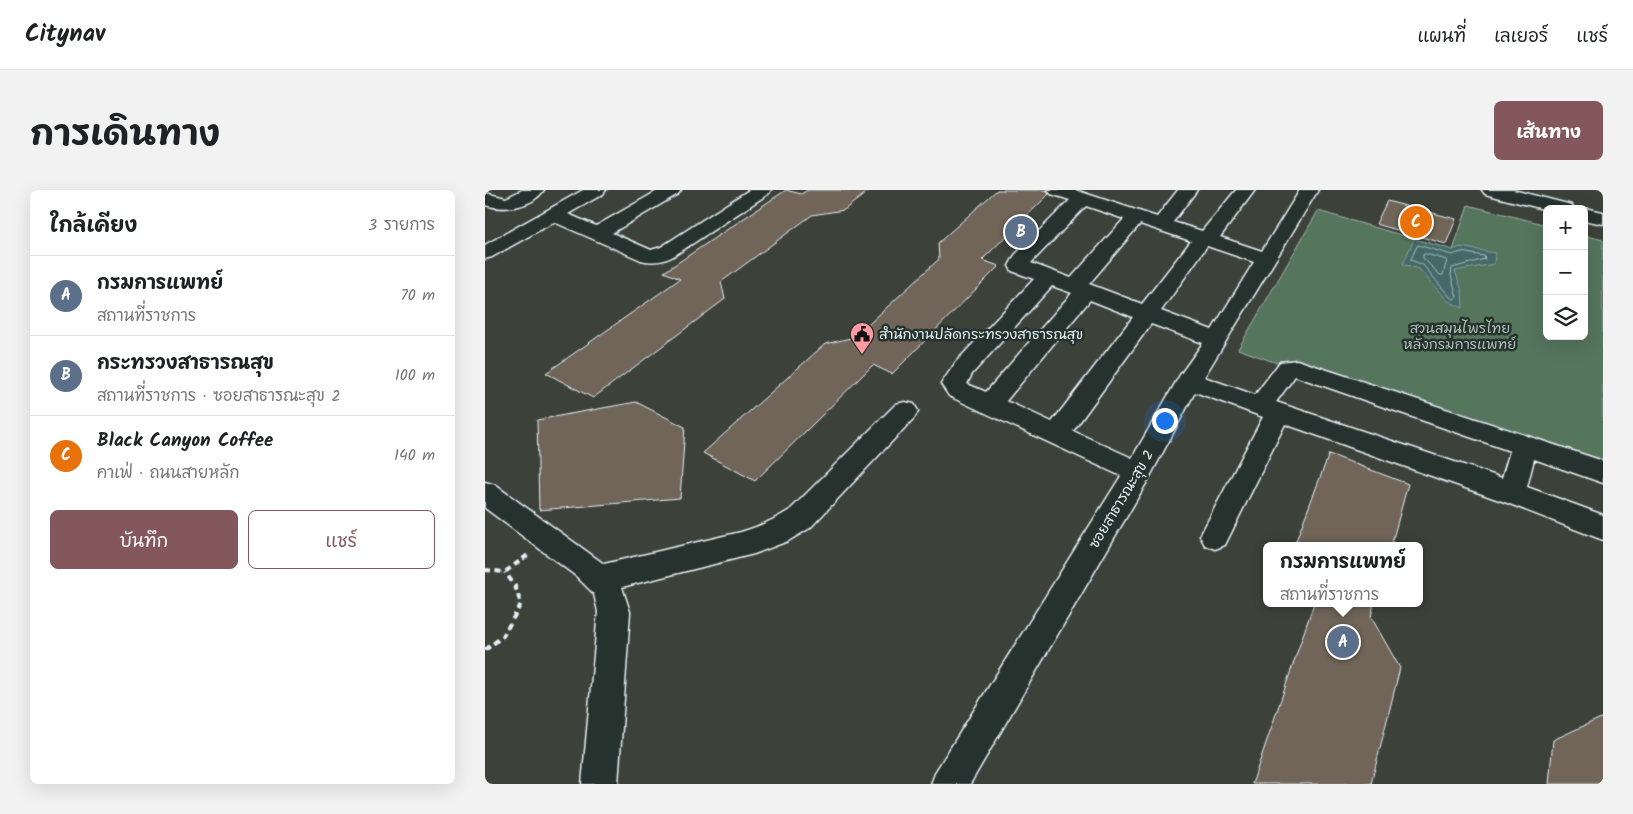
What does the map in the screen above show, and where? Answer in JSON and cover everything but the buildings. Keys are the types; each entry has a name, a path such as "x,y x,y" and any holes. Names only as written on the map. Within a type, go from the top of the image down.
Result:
{"street":[{"path":"485,192 489,190"},
{"path":"485,199 498,204 508,205 535,190"},
{"path":"485,253 597,190"},
{"path":"597,234 671,190"},
{"path":"553,215 648,256 661,255 763,190"},
{"path":"1108,206 1123,190"},
{"path":"1161,224 1188,190"},
{"path":"1057,434 1206,238 1246,190"},
{"name":"ซอยสาธารณะสุข 2","path":"949,784 1138,472 1189,381 1217,340 1309,190"},
{"path":"1491,190 1549,205"},
{"path":"1217,340 1022,268 1019,263 1067,193 1267,259"},
{"path":"1588,215 1603,218"},
{"path":"990,404 1137,216"},
{"path":"1048,277 964,368 953,384 958,390 1138,472"},
{"path":"1215,536 1288,368 1297,368 1603,472"},
{"path":"1189,381 1512,492 1603,528"},
{"path":"599,579 744,544 778,533 789,527 800,519 905,411"},
{"path":"1512,492 1525,444"},
{"path":"485,493 587,567 606,586 614,612 599,784"}],"path":[{"path":"485,570 505,572 515,586 521,604 511,626 485,650"}],"green space":[{"name":"สวนสมุนไพรไทย หลังกรมการแพทย์","path":"1468,205 1543,224 1543,340 1588,340 1588,236 1603,240 1603,481 1238,349 1318,211 1453,250"}],"water":[{"path":"1414,239 1453,250 1460,247 1495,253 1494,264 1455,271 1462,291 1463,308 1448,301 1419,269 1403,264"}],"place":[{"name":"Black Canyon Coffee","path":"1416,222"},
{"name":"กระทรวงสาธารณสุข","path":"1021,232"},
{"name":"สำนักงานปลัดกระทรวงสาธารณสุข","path":"862,355"},
{"name":"กรมการแพทย์","path":"1343,642"}]}
